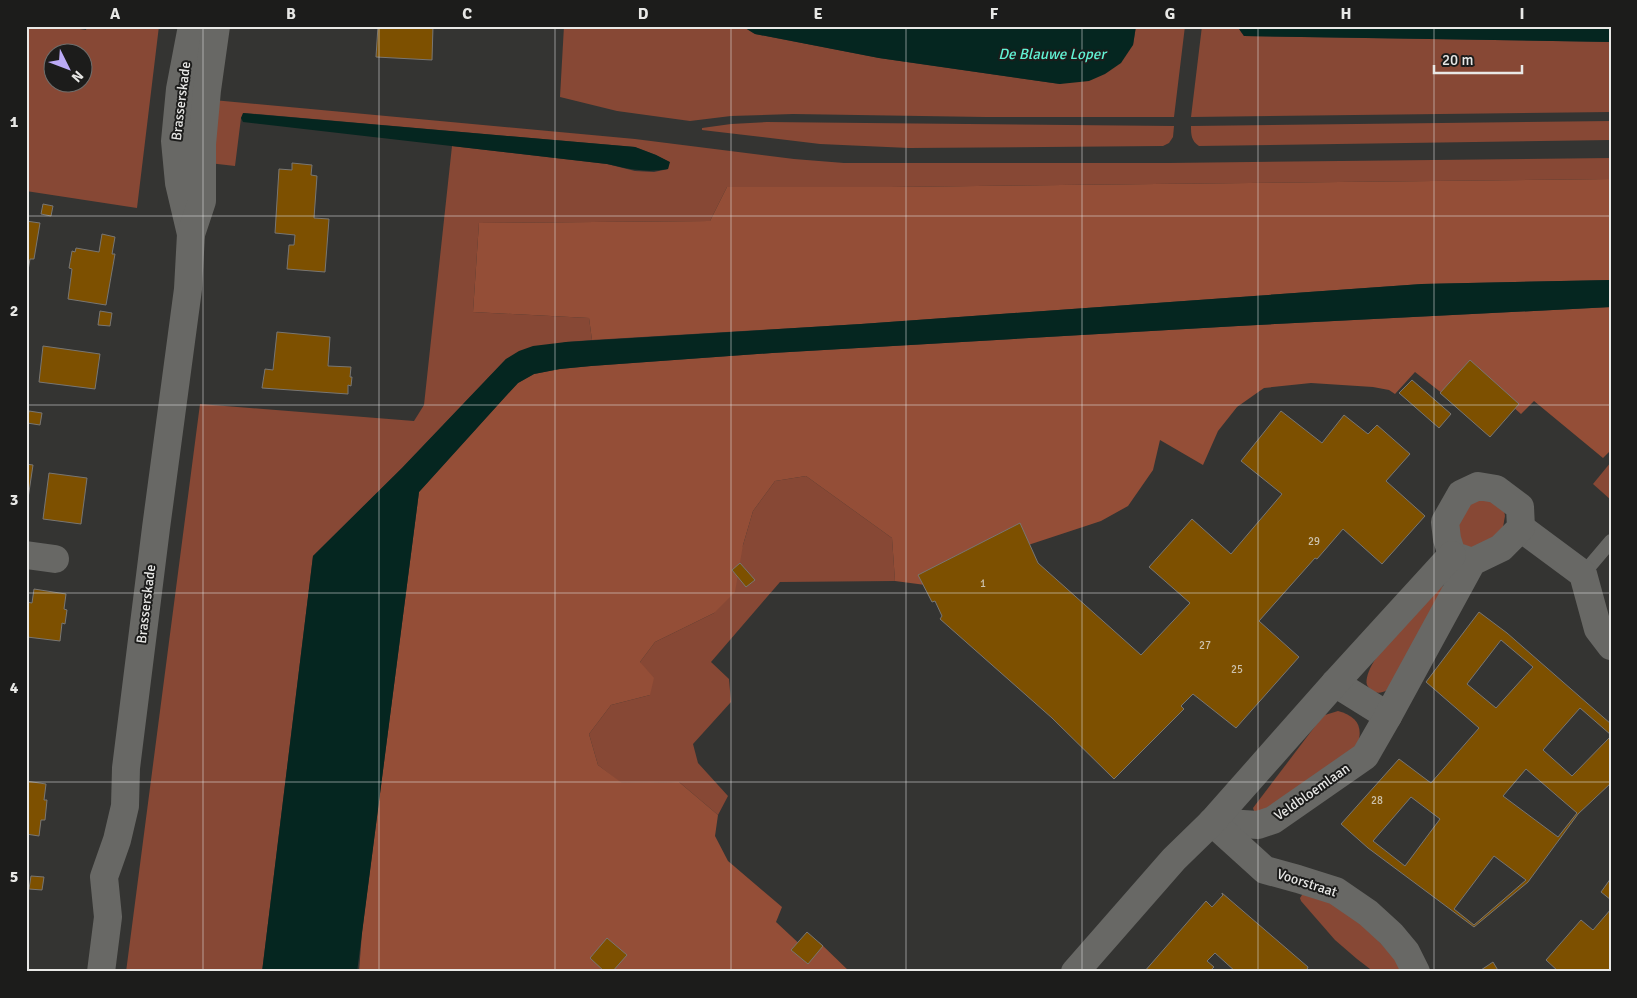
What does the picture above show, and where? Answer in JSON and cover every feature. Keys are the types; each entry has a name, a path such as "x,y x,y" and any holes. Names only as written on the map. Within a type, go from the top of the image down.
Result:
{"street":[{"name":"Brasserskade","path":"191,234 179,183 176,141 180,89 192,26"},
{"name":"Brasserskade","path":"100,972 108,917 104,876 117,840 125,806 128,749 188,289 191,234 202,201 202,144 216,26"},
{"path":"1075,972 1174,859 1212,822 1335,682 1462,558 1501,548 1521,528 1520,506 1496,489 1478,486 1461,494 1446,522 1447,539 1462,558"},
{"path":"1521,528 1583,574 1598,628 1611,646"},
{"path":"26,555 55,559"},
{"name":"Veldbloemlaan","path":"1212,822 1258,825 1273,820 1364,756 1388,716 1462,558"},
{"path":"1335,682 1388,716"},
{"name":"Voorstraat","path":"1212,822 1265,870 1298,878 1336,891 1368,913 1391,934 1406,952 1416,972"}],"lane":[{"path":"1583,574 1611,541"}],"shaded area":[{"path":"26,26 60,26 86,30 87,26 159,26 137,208 26,191"},
{"path":"564,26 742,26 755,34 879,58 1060,84 1133,45 1136,26 1185,26 1174,117 793,114 731,116 690,121 617,111 560,97"},
{"path":"1202,26 1237,26 1244,36 1611,42 1611,112 1191,117"},
{"path":"213,100 635,139 794,159 844,163 1168,163 1611,158 1611,179 727,187 710,221 479,223 473,312 589,318 592,340 566,342 506,359 402,468 313,556 262,972 126,972 200,404 414,421 424,405 452,146 607,164 635,171 654,172 668,169 669,162 635,147 244,113 241,118 235,166 209,163"},
{"path":"1611,121 1611,140 1199,146 1191,135 1191,126"},
{"path":"767,122 1174,126 1173,137 1169,143 1163,146 909,148 820,144 702,130 702,128 731,124"},
{"path":"1611,179 1611,280 1422,284 861,324 592,340 589,318 473,312 479,223 710,221 727,187"},
{"path":"1611,307 1611,450 1603,458 1534,401 1521,414 1468,367 1443,394 1415,372 1395,394 1389,390 1373,387 1311,383 1264,388 1237,407 1218,431 1203,465 1160,440 1153,470 1128,506 1101,521 970,564 933,586 895,581 892,538 806,476 775,481 753,511 743,545 735,592 714,613 655,642 640,662 654,678 650,695 611,705 589,734 598,765 622,783 679,782 718,815 715,836 728,861 782,907 776,922 806,950 819,942 850,972 359,972 362,932 419,492 518,383 534,374 591,366 772,353"},
{"path":"1611,462 1611,500 1593,484"},
{"path":"806,476 892,538 895,581 780,582 711,662 729,679 731,702 693,744 698,763 728,796 718,815 679,782 622,784 598,765 589,734 611,705 650,695 640,662 655,642 714,613 743,545 753,511 775,481"},
{"path":"1480,494 1504,510 1503,527 1495,537 1471,549 1458,546 1459,517"},
{"path":"1442,586 1445,587 1387,690 1378,693 1371,690 1367,685 1368,674 1384,647"},
{"path":"1338,711 1350,716 1357,723 1360,733 1357,746 1265,814 1254,811 1253,808 1319,721 1325,715"},
{"path":"1304,892 1325,899 1366,927 1407,972 1374,972 1357,959 1335,940 1301,901 1300,898"}],"water":[{"name":"De Blauwe Loper","path":"742,26 1136,26 1133,45 1121,63 1105,74 1089,81 1060,84 879,58 755,34"},
{"path":"1237,26 1611,26 1611,42 1244,36"},
{"path":"243,113 635,147 670,162 668,169 637,170 607,164 243,122 241,118"},
{"path":"1611,280 1611,307 772,353 591,366 534,374 518,383 419,492 357,972 262,972 313,556 402,468 506,359 519,351 533,346 566,342 861,324 1422,284"}],"building":[{"path":"378,26 433,26 432,60 376,57"},
{"path":"292,163 312,165 311,175 317,176 314,218 329,219 325,272 287,269 289,245 294,245 295,235 275,233 279,169 292,170"},
{"path":"43,204 53,206 51,216 41,214"},
{"path":"26,221 40,223 34,259 30,259 26,282"},
{"path":"102,234 115,237 112,254 115,254 106,305 68,299 72,269 69,268 72,251 75,252 76,248 99,252"},
{"path":"100,311 112,313 110,326 98,325"},
{"path":"277,332 330,337 328,366 351,367 351,386 348,385 348,394 262,388 265,369 273,370"},
{"path":"43,346 100,354 95,389 39,382"},
{"path":"1470,360 1519,404 1490,437 1440,393"},
{"path":"1412,380 1451,414 1439,428 1399,393"},
{"path":"29,411 42,413 40,425 27,423"},
{"path":"1281,411 1322,443 1344,415 1368,434 1377,425 1410,454 1386,481 1425,516 1382,564 1343,529 1259,621 1299,657 1236,728 1193,694 1181,706 1184,709 1114,779 1052,718 940,619 942,616 935,601 932,602 918,575 1020,523 1038,563 1141,655 1190,603 1149,567 1192,519 1231,554 1282,494 1241,461"},
{"path":"26,464 33,465 26,512"},
{"path":"49,473 87,478 81,524 43,519"},
{"path":"740,563 755,580 746,587 732,570"},
{"path":"34,589 66,594 64,609 67,610 65,624 62,623 60,641 27,637 26,602 32,603"},
{"path":"1479,612 1507,633 1611,724 1611,735 1580,708 1543,750 1572,776 1611,736 1611,783 1578,814 1528,882 1474,927 1368,848 1341,824 1399,759 1431,783 1479,728 1426,682","holes":["1501,640 1533,667 1496,708 1467,684","1526,769 1577,813 1558,837 1503,796","1411,797 1440,819 1405,866 1373,841","1494,856 1526,880 1474,925 1454,909"]},
{"path":"26,781 46,784 44,800 47,800 45,820 41,820 39,836 26,834"},
{"path":"31,876 44,877 42,890 29,889"},
{"path":"1611,878 1611,900 1601,892"},
{"path":"1222,894 1308,967 1306,972 1236,972 1215,953 1207,961 1214,967 1209,972 1144,972 1206,901 1212,907"},
{"path":"1611,909 1611,972 1559,972 1546,960 1581,920 1593,930"},
{"path":"807,932 823,946 808,964 791,950"},
{"path":"607,938 627,955 612,972 605,972 590,958"},
{"path":"1493,962 1499,972 1478,972"}]}
